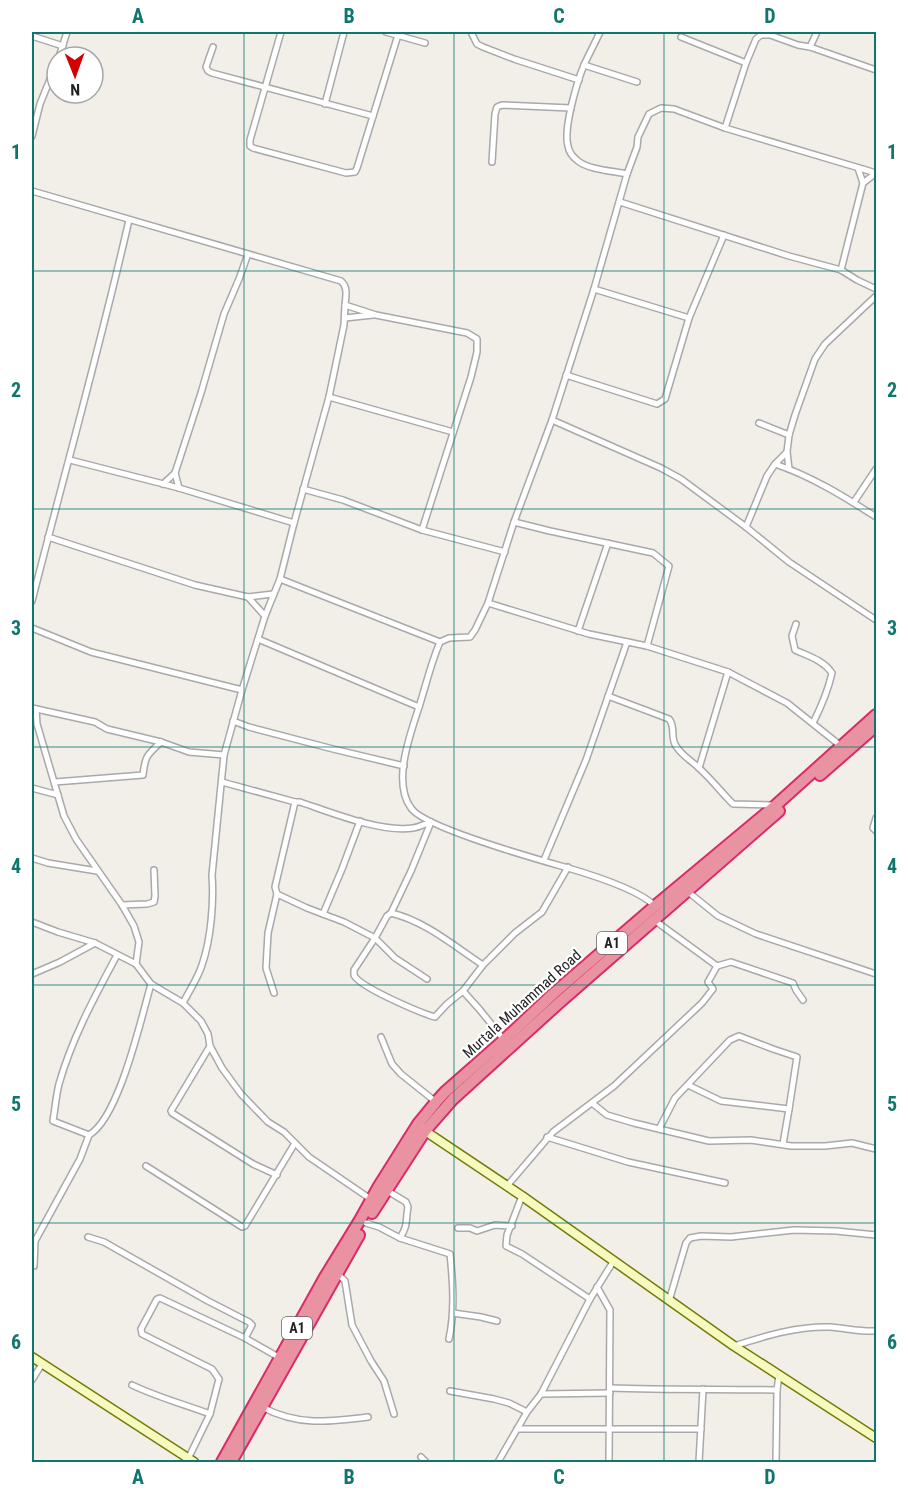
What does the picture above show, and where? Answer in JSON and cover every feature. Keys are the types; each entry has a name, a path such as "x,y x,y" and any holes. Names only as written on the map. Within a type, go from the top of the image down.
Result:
{"highway":[{"name":"Murtala Muhammad Road","path":"375,1198 386,1190 436,1102 450,1088 616,947 654,920 824,768 841,746 876,715"},
{"name":"Murtala Muhammad Road","path":"616,947 655,906 776,805 876,726"},
{"name":"Murtala Muhammad Road","path":"375,1198 394,1160 421,1127 453,1099 556,998"},
{"name":"A1","path":"231,1462 366,1223 375,1198"},
{"name":"A1","path":"222,1462 325,1277 375,1198"}],"street":[{"path":"281,32 250,143 253,148 346,173 355,172 357,168 398,35"},
{"path":"326,104 344,32"},
{"path":"386,32 425,43"},
{"path":"471,32 477,44 483,47 579,80"},
{"path":"600,32 584,65 571,108 568,146 579,162 627,174"},
{"path":"810,47 817,32"},
{"path":"725,128 746,63 756,39 762,35 770,35 810,47 876,70"},
{"path":"32,36 60,45"},
{"path":"681,37 746,63"},
{"path":"213,47 206,67 212,73 373,116"},
{"path":"584,65 637,82"},
{"path":"32,136 45,92"},
{"path":"32,102 40,104"},
{"path":"492,162 497,107 502,105 571,108"},
{"path":"655,906 648,898 591,874 493,845 431,822 417,814 411,809 404,793 404,766 408,741 440,642 449,638 470,637 476,630 488,603 514,522 552,420 594,289 627,174 641,130 649,114 662,108 674,109 725,128 876,173"},
{"path":"841,270 863,183 858,168"},
{"path":"863,183 876,173"},
{"path":"32,191 341,280 346,288 345,318 329,397 280,579 265,616 224,755 212,875 214,895 208,937 202,966 183,1003"},
{"path":"620,202 789,256 841,270 876,289"},
{"path":"32,601 70,460 129,220"},
{"path":"566,375 657,404 665,399 690,318 724,235"},
{"path":"163,484 175,473 224,314 248,254"},
{"path":"594,289 690,318"},
{"path":"789,469 787,452 789,435 815,359 825,344 876,296"},
{"path":"345,305 376,315 467,333 477,339 477,352 422,530"},
{"path":"345,318 376,315"},
{"path":"329,397 453,432"},
{"path":"552,420 681,479 789,562 876,620"},
{"path":"759,423 789,435"},
{"path":"746,527 767,476 787,452"},
{"path":"70,460 179,488 294,523"},
{"path":"775,465 789,469 854,502 876,517"},
{"path":"854,502 876,469"},
{"path":"175,473 179,488"},
{"path":"303,489 343,500 422,530 506,552"},
{"path":"514,522 653,553 669,566 647,646"},
{"path":"48,537 195,585 248,597 273,594"},
{"path":"578,631 608,543"},
{"path":"280,579 440,642"},
{"path":"248,597 265,616"},
{"path":"488,603 578,631 647,646 728,672 787,703 841,746"},
{"path":"796,624 792,636 795,650 820,661 832,673 823,704 813,723"},
{"path":"32,628 92,652 242,690"},
{"path":"258,639 419,707"},
{"path":"544,860 586,760 627,642"},
{"path":"699,768 728,672"},
{"path":"608,696 669,719 672,723 673,741 683,756 699,768 733,804 776,805"},
{"path":"135,964 140,942 134,926 64,816 34,708 95,722 107,729 161,742 189,752 224,755"},
{"path":"233,721 404,766"},
{"path":"54,782 143,775 144,760 161,742"},
{"path":"222,782 389,828 414,828 431,822"},
{"path":"32,788 58,795"},
{"path":"274,993 266,968 268,933 277,894 275,887 295,802"},
{"path":"876,818 873,828 876,831"},
{"path":"323,914 360,821"},
{"path":"431,822 391,913 354,970 356,977 369,987 416,1011 435,1017 463,991 483,964 515,933 542,912 568,867"},
{"path":"32,858 97,871"},
{"path":"122,905 154,902 154,870"},
{"path":"687,891 718,916 748,930 876,974"},
{"path":"277,894 344,922 375,938 395,958 428,979"},
{"path":"391,913 405,916 436,933 483,964"},
{"path":"654,920 717,966"},
{"path":"32,922 95,943 135,964 152,984 183,1003 201,1021 208,1034 210,1046 222,1068 241,1094 268,1122 284,1132 309,1157 375,1198"},
{"path":"32,974 95,943"},
{"path":"89,1135 52,1121 59,1085 74,1042 117,955"},
{"path":"507,1186 547,1137 614,1086 702,1003 713,989 708,982 717,966 731,962 794,983 803,1000"},
{"path":"32,1266 34,1266 35,1241 80,1160 89,1135 95,1132 110,1111 121,1087 152,984"},
{"path":"463,991 504,1040"},
{"path":"659,1129 675,1098 730,1040 739,1036 797,1057 783,1144"},
{"path":"381,1037 392,1064 436,1102"},
{"path":"210,1046 171,1110 172,1113 253,1164 277,1175"},
{"path":"688,1084 721,1101 789,1109"},
{"path":"592,1103 607,1114 709,1141 751,1140 825,1146 846,1143 876,1149"},
{"path":"421,1127 734,1346 876,1438"},
{"path":"547,1137 628,1162 725,1183"},
{"path":"146,1166 242,1227 245,1226 295,1143"},
{"path":"386,1190 406,1202 408,1207 407,1224 400,1238"},
{"path":"522,1196 507,1235 506,1246 590,1299"},
{"path":"366,1223 400,1238 450,1254 453,1313 449,1339"},
{"path":"458,1227 477,1231 495,1225 512,1227"},
{"path":"669,1301 686,1243 690,1238 731,1237 794,1230 876,1235"},
{"path":"88,1238 104,1242 249,1322 252,1325 245,1338"},
{"path":"498,1462 527,1412 541,1394 590,1299 613,1262"},
{"path":"337,1273 345,1281 352,1325 384,1381 394,1414"},
{"path":"597,1287 610,1310 609,1462"},
{"path":"32,1358 191,1461 210,1414 219,1379 212,1369 142,1334 143,1324 157,1299 160,1298 245,1338 280,1358"},
{"path":"453,1313 497,1321"},
{"path":"734,1346 784,1332 811,1328 829,1327 876,1331"},
{"path":"32,1380 42,1364"},
{"path":"776,1462 779,1375"},
{"path":"132,1385 152,1395 210,1414"},
{"path":"699,1462 703,1389"},
{"path":"541,1394 610,1390 777,1390"},
{"path":"450,1391 494,1399 527,1412"},
{"path":"262,1407 301,1421 339,1421 368,1417"},
{"path":"518,1429 701,1429"},
{"path":"421,1457 426,1462"}]}
